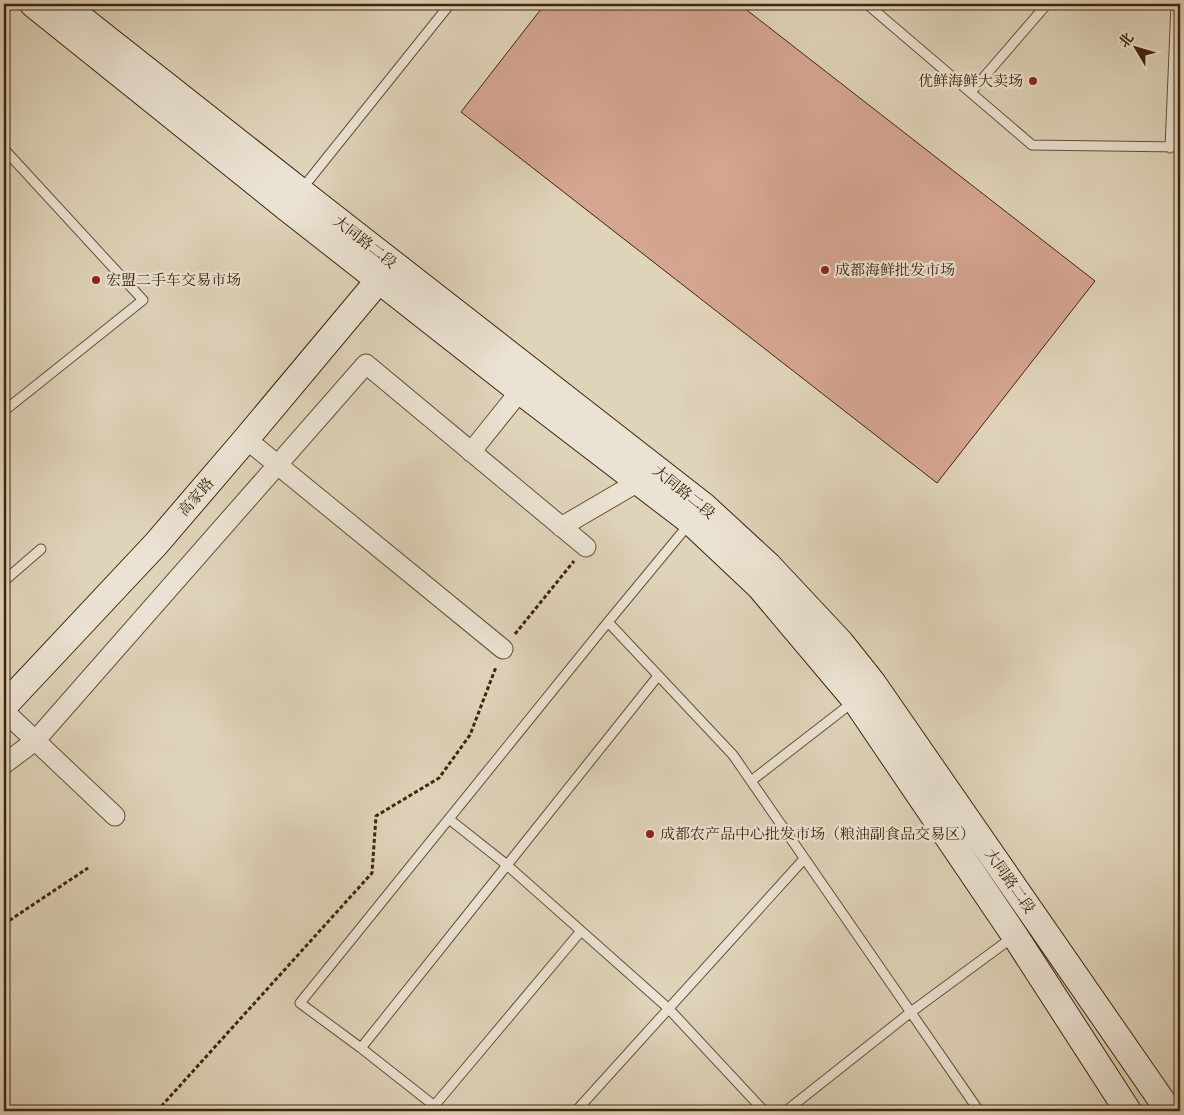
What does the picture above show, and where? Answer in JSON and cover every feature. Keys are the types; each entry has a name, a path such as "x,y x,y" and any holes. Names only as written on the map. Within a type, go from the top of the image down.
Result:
{"street":[{"name":"大同路二段","path":"33,4 704,506 774,572 841,643 872,682 1169,1111"},
{"name":"大同路二段","path":"63,4 294,199 379,280 691,522 759,586 855,700 1015,936 1128,1111"},
{"name":"高家路","path":"4,706 156,544 379,280"},
{"path":"4,764 35,741 366,364 586,547"},
{"path":"471,452 520,391"},
{"path":"246,439 502,649"},
{"path":"561,527 638,482"},
{"path":"4,711 115,816"}],"lane":[{"path":"294,199 450,4"},
{"path":"868,4 1032,145 1180,148"},
{"path":"971,92 1047,4"},
{"path":"1170,148 1176,4"},
{"path":"4,149 143,300 4,411"},
{"path":"581,931 438,1108 300,1003 691,522"},
{"path":"4,581 41,549"},
{"path":"608,622 733,755 979,1111"},
{"path":"361,1048 658,676"},
{"path":"751,781 855,700"},
{"path":"449,819 507,865 668,1008 764,1111"},
{"path":"576,1111 804,858"},
{"path":"786,1111 911,1012 1015,936"}],"path":[{"path":"157,1111 372,873 376,816 438,778 470,736 502,649 586,547"},
{"path":"4,924 88,868"}],"building":[{"path":"545,4 739,4 1095,281 937,483 461,112"}],"place":[{"name":"优鲜海鲜大卖场","path":"1033,81"},
{"name":"成都海鲜批发市场","path":"825,270"},
{"name":"宏盟二手车交易市场","path":"96,280"},
{"name":"成都农产品中心批发市场（粮油副食品交易区）","path":"650,834"}]}
